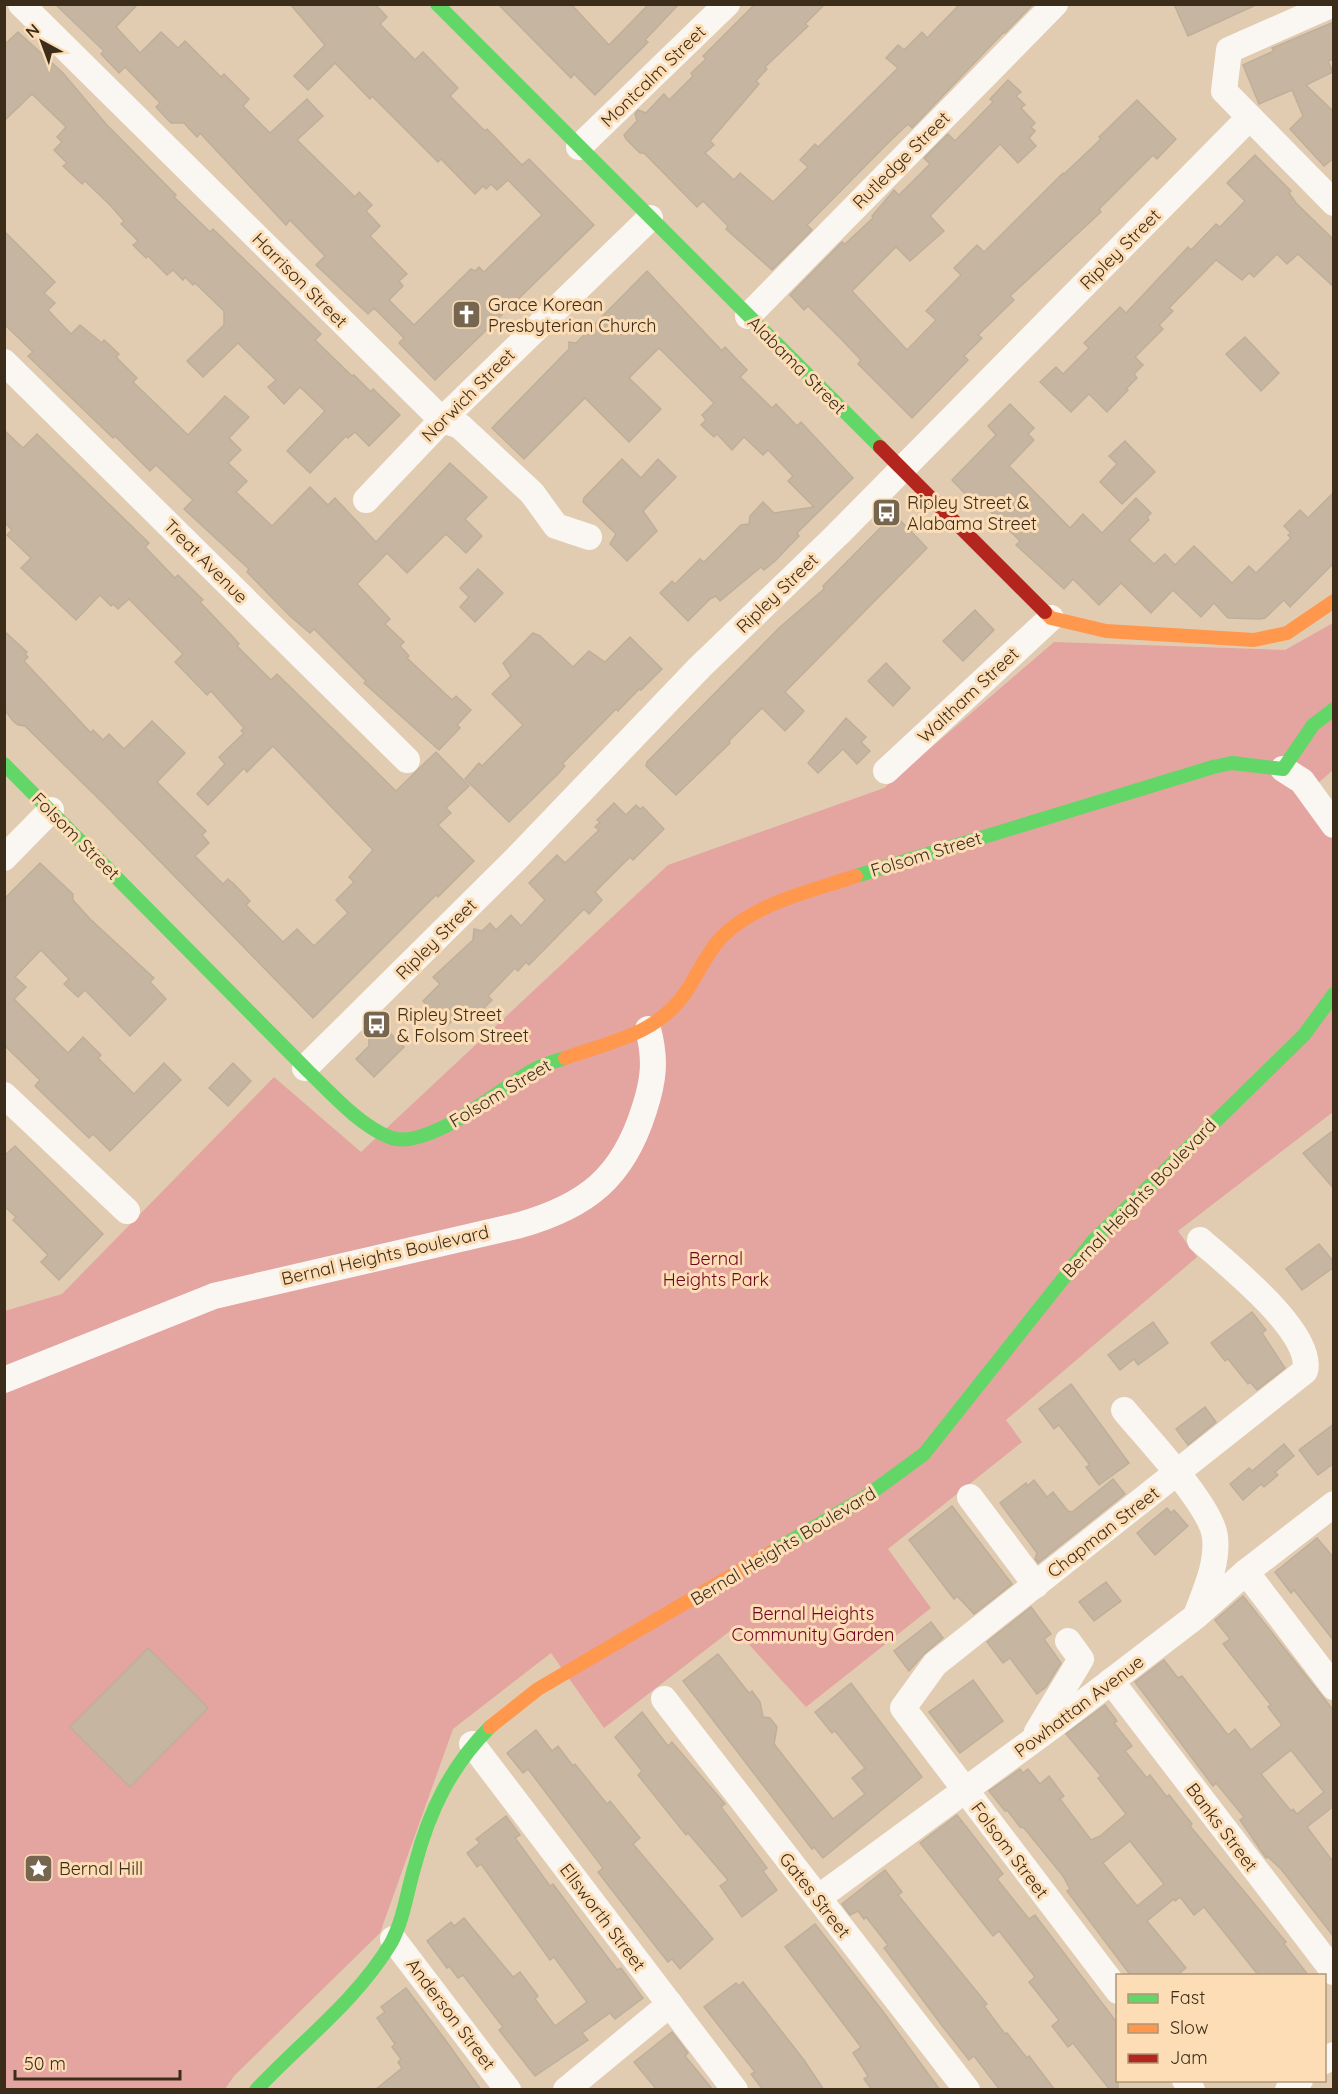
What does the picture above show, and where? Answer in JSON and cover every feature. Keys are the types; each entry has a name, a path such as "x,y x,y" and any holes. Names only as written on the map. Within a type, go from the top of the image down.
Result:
{"street":[{"path":"4,13 13,4"},
{"name":"Harrison Street","path":"21,4 442,420 460,426 532,493 556,526 589,537"},
{"name":"Alabama Street","path":"437,4 1051,618"},
{"name":"Montcalm Street","path":"579,147 727,4"},
{"name":"Rutledge Street","path":"748,316 1054,4"},
{"path":"1333,4 1229,50 1224,70 1224,92 1334,203"},
{"name":"Ripley Street","path":"305,1068 516,859 700,667 902,470 1249,118"},
{"name":"Norwich Street","path":"366,500 442,420 650,218"},
{"name":"Treat Avenue","path":"4,362 407,760"},
{"path":"1051,618 1106,632 1269,638 1287,633 1334,601"},
{"name":"Waltham Street","path":"886,771 1051,618"},
{"path":"1334,709 1312,725 1283,769 1302,781 1334,825"},
{"name":"Folsom Street","path":"4,764 305,1068 377,1131 392,1138 406,1140 423,1137 440,1129 536,1068 565,1056 626,1039 648,1029 668,1014 685,993 712,948 727,932 763,907 882,867 1213,767 1232,763 1283,769"},
{"path":"4,858 51,810"},
{"name":"Bernal Heights Boulevard","path":"255,2090 358,1988 377,1966 393,1939 431,1808 443,1784 472,1744 491,1724 538,1689 864,1498 906,1470 940,1436 1093,1241 1304,1035 1334,994"},
{"name":"Bernal Heights Boulevard","path":"4,1380 214,1296 520,1225 550,1217 578,1203 603,1184 622,1162 636,1135 654,1082 655,1064 648,1029"},
{"path":"4,1095 127,1211"},
{"name":"Chapman Street","path":"903,1708 935,1664 1305,1371 1308,1360 1300,1343 1265,1298 1200,1240"},
{"path":"1124,1410 1199,1503 1216,1537 1211,1577 1196,1617"},
{"path":"970,1497 1036,1585"},
{"name":"Powhattan Avenue","path":"818,1898 967,1791 1111,1682 1196,1617 1246,1572 1334,1504"},
{"path":"1246,1572 1334,1687"},
{"path":"1030,1743 1081,1659 1068,1641"},
{"name":"Banks Street","path":"1111,1682 1334,1972"},
{"name":"Gates Street","path":"664,1700 967,2090"},
{"name":"Folsom Street","path":"903,1708 1116,1988"},
{"name":"Ellsworth Street","path":"472,1744 735,2090"},
{"name":"Anderson Street","path":"393,1939 508,2090"},
{"path":"566,2090 670,2004"}],"green space":[{"name":"Bernal Heights Park","path":"1333,623 1333,770 1309,791 1333,822 1333,1112 1178,1231 1197,1257 1006,1420 1022,1442 888,1549 931,1608 806,1707 734,1628 604,1728 551,1653 453,1729 380,1933 234,2076 225,2089 5,2090 5,1311 62,1294 274,1077 361,1152 668,865 884,788 1054,642 1285,650"}],"building":[{"path":"55,4 138,4 116,27 140,53 161,32 178,48 185,41 221,77 224,74 249,99 243,106 270,133 307,99 323,116 297,140 355,197 359,192 372,205 366,211 380,226 370,236 407,274 399,281 403,286 389,300 414,325 471,269 475,271 479,267 484,272 542,215 508,180 497,190 491,184 486,189 483,186 475,194 441,159 438,162 372,96 370,99 335,63 308,90 294,76 325,45 290,4 375,4 387,17 380,24 415,60 423,52 458,88 450,96 522,165 529,159 594,225 435,380 399,343 404,338 374,308 368,314 316,265 325,256 290,220 286,225 200,133 197,137 184,123 171,123 156,107 160,103 125,67 119,73 101,54 104,51"},
{"path":"498,4 571,4 609,45 649,4 679,4 645,40 648,42 595,95 574,74 571,78"},
{"path":"755,4 825,4 805,24 808,26 765,67 767,69 756,81 759,84 710,141 714,145 705,153 734,180 740,173 773,202 808,167 800,160 815,144 818,147 898,68 886,58 898,45 904,50 922,32 927,38 960,4 1033,4 912,128 908,124 807,225 812,230 772,270 726,229 728,226 703,201 697,207 624,135 637,121 635,114 638,110 646,113 664,94 669,100 693,76 691,73 706,59 703,56"},
{"path":"1174,4 1258,4 1188,36"},
{"path":"1334,22 1334,59 1328,61 1333,72 1306,85 1334,112 1334,158 1324,166 1290,129 1303,116 1292,90 1259,104 1243,65 1274,51 1272,48"},
{"path":"18,32 63,73 106,124 176,195 174,197 210,232 213,229 321,334 315,340 352,376 354,375 371,392 373,389 400,415 369,446 355,432 348,438 346,436 310,473 287,451 325,411 300,387 284,404 268,387 276,380 238,343 203,377 187,361 224,325 224,311 195,283 193,285 185,277 183,280 173,270 167,275 148,256 146,258 133,245 138,241 121,224 124,221 110,205 85,181 82,184 63,166 67,163 54,150 62,142 57,137 66,127 32,94 4,121 4,45"},
{"path":"1008,80 1021,92 1016,96 1025,105 1021,108 1035,123 1031,127 1035,131 1029,138 1036,146 1018,163 1000,144 930,216 944,231 910,261 896,247 852,291 907,350 936,320 926,311 961,275 954,268 977,245 984,252 1063,173 1101,139 1099,137 1137,100 1176,139 1157,159 1153,155 1099,209 1101,212 1010,296 1014,300 978,335 982,338 964,356 968,360 912,418 858,364 861,360 844,342 808,306 804,310 790,295 842,242 845,244 873,218 872,216 894,190 899,195 930,164 924,158 948,134 955,141 993,102 990,99"},
{"path":"1255,155 1291,191 1289,193 1296,203 1334,240 1334,287 1298,254 1287,264 1277,254 1254,277 1249,273 1242,280 1216,260 1169,308 1173,311 1159,325 1163,329 1135,357 1143,365 1134,374 1137,378 1126,389 1128,390 1107,412 1089,394 1071,412 1040,382 1056,367 1063,374 1089,348 1084,343 1120,307 1126,313 1188,247 1191,250 1216,224 1220,227 1245,201 1227,183"},
{"path":"4,231 55,282 44,293 55,303 48,310 71,334 80,325 102,343 104,340 119,354 116,357 137,378 133,382 188,435 225,396 249,417 229,438 241,450 228,463 247,481 236,492 272,526 310,487 328,505 335,498 376,542 450,463 487,497 465,519 482,536 466,553 446,534 407,573 387,553 357,584 390,619 385,624 404,642 400,646 409,656 407,658 452,700 456,696 471,710 457,725 460,728 439,750 364,683 366,681 314,629 310,633 290,616 247,572 249,569 184,509 193,500 156,465 150,471 28,356 33,352 4,324"},
{"path":"647,271 722,351 725,347 747,370 740,377 772,408 776,404 797,426 801,422 853,478 797,533 799,536 775,561 764,570 761,567 720,601 716,596 710,599 688,621 660,593 672,581 675,584 700,559 704,562 741,525 749,524 750,516 763,502 774,513 814,507 788,481 793,476 768,450 763,455 744,437 732,450 717,434 714,437 701,425 706,420 702,415 714,403 659,348 629,378 661,409 629,442 585,398 524,459 492,428 569,349 569,342 576,343"},
{"path":"1245,337 1279,373 1261,391 1226,354"},
{"path":"1010,404 1034,428 1028,434 1034,440 1009,466 1070,528 1083,514 1102,533 1136,498 1151,513 1147,517 1149,520 1129,540 1154,564 1165,554 1175,565 1194,546 1232,583 1249,566 1256,573 1291,538 1288,535 1291,533 1284,526 1300,510 1308,518 1334,492 1334,563 1290,607 1284,600 1265,618 1260,619 1228,618 1214,603 1201,617 1173,590 1151,613 1121,583 1099,605 1073,579 1064,589 1016,545 1020,541 976,497 972,501 952,480 996,435 988,426"},
{"path":"4,430 23,448 37,434 149,543 145,547 175,578 178,575 203,600 200,602 234,638 239,644 237,646 271,680 277,674 396,791 436,752 469,786 446,808 451,813 438,825 474,861 438,897 436,895 313,1018 107,807 25,726 13,721 4,709 4,631 27,652 25,654 28,657 24,661 91,733 93,730 103,740 109,734 124,749 152,721 185,753 157,782 206,831 202,835 209,843 195,856 223,884 228,879 234,884 250,901 246,905 283,942 297,929 314,946 348,913 336,900 354,882 349,877 373,850 273,746 247,772 244,768 208,805 197,794 225,764 219,757 244,733 241,731 244,728 211,691 207,695 175,662 183,654 129,599 118,609 113,604 111,606 100,595 76,620 21,568 31,558 7,535 12,530 4,522"},
{"path":"1125,441 1155,472 1122,504 1100,482 1117,464 1109,456"},
{"path":"622,459 641,478 658,459 676,477 643,511 657,531 627,561 610,544 616,534 583,502 584,498"},
{"path":"894,514 927,548 785,692 804,711 785,731 762,708 729,741 730,743 676,795 646,766 647,762 779,628 824,589 823,586"},
{"path":"478,569 503,593 475,622 460,607 469,597 460,588"},
{"path":"975,610 994,630 963,661 943,641"},
{"path":"533,633 540,636 573,667 589,651 605,662 630,637 662,669 618,711 616,709 562,764 565,766 558,774 509,822 465,779 479,763 482,766 523,725 492,694 511,676 503,663"},
{"path":"886,663 910,688 893,706 868,681"},
{"path":"846,718 866,737 861,742 870,751 857,764 843,749 818,773 808,763"},
{"path":"614,803 626,815 636,805 640,809 643,807 664,829 633,860 630,857 595,892 602,900 589,914 584,909 529,965 526,962 518,971 515,968 488,996 492,1000 474,1018 464,1008 447,1026 423,1001 440,984 433,977 473,940 474,929 482,931 490,923 496,930 511,915 521,926 545,900 529,883 557,855 565,863 599,830 595,827 600,822 597,820"},
{"path":"40,863 73,894 73,900 90,919 154,978 150,982 166,999 130,1036 85,990 78,997 64,984 69,979 41,950 15,977 26,987 14,999 68,1053 83,1037 101,1055 98,1058 134,1094 164,1063 181,1080 110,1151 93,1134 89,1138 35,1086 40,1080 4,1045 4,899"},
{"path":"386,1029 404,1047 374,1077 356,1059 369,1046 369,1037 378,1037"},
{"path":"233,1063 251,1081 228,1106 209,1088"},
{"path":"1334,1130 1334,1189 1303,1153"},
{"path":"15,1146 103,1234 59,1280 41,1262 48,1255 13,1220 16,1217 4,1206 4,1156"},
{"path":"1319,1244 1334,1262 1334,1267 1302,1290 1286,1269"},
{"path":"1252,1312 1266,1330 1262,1333 1285,1368 1257,1390 1250,1382 1248,1384 1228,1359 1225,1361 1211,1343"},
{"path":"1153,1322 1168,1343 1138,1365 1134,1359 1120,1370 1108,1355"},
{"path":"1071,1384 1129,1463 1099,1485 1086,1467 1090,1465 1059,1425 1054,1429 1039,1409"},
{"path":"1205,1407 1216,1422 1188,1445 1176,1429"},
{"path":"1334,1424 1334,1463 1318,1475 1299,1450"},
{"path":"1284,1444 1294,1456 1275,1472 1278,1475 1264,1487 1261,1484 1243,1500 1230,1484 1249,1468 1252,1471"},
{"path":"1113,1479 1125,1494 1038,1563 1035,1559 1037,1553 1000,1503 1026,1483 1027,1486 1034,1480 1047,1497 1053,1492 1068,1511 1072,1512"},
{"path":"952,1506 1012,1584 974,1614 957,1596 954,1599 909,1540"},
{"path":"1167,1508 1171,1513 1174,1510 1188,1526 1155,1555 1137,1533"},
{"path":"1317,1538 1334,1558 1334,1641 1294,1590 1291,1593 1275,1572"},
{"path":"1106,1582 1121,1601 1094,1621 1079,1602"},
{"path":"1243,1596 1334,1711 1334,1806 1307,1827 1334,1863 1334,1937 1281,1869 1268,1857 1266,1858 1240,1820 1244,1817 1216,1783 1213,1786 1135,1682 1164,1660 1178,1678 1182,1676 1228,1735 1235,1729 1251,1750 1282,1725 1268,1707 1271,1705 1223,1644 1230,1639 1215,1620","holes":["1291,1750 1324,1792 1297,1814 1293,1809 1291,1811 1261,1774"]},
{"path":"1031,1607 1051,1634 1044,1639 1061,1663 1046,1687 1037,1694 1010,1658 1003,1663 987,1642"},
{"path":"931,1622 943,1638 909,1671 894,1651"},
{"path":"148,1648 208,1708 130,1787 70,1727"},
{"path":"718,1654 749,1693 752,1691 760,1702 763,1717 770,1718 777,1727 774,1744 833,1819 865,1794 852,1778 865,1768 835,1731 832,1733 815,1712 851,1683 922,1777 823,1858 814,1847 812,1849 683,1681"},
{"path":"973,1680 1003,1721 960,1753 929,1712"},
{"path":"1105,1705 1117,1721 1114,1723 1132,1746 1125,1751 1147,1778 1150,1775 1167,1797 1169,1795 1192,1824 1190,1826 1286,1942 1284,1944 1307,1974 1257,1974 1204,1907 1194,1915 1180,1897 1175,1901 1174,1899 1147,1921 1186,1968 1178,1974 1129,1974 1067,1891 1070,1889 1063,1876 1024,1828 1020,1827 989,1791 1020,1769 1023,1773 1028,1769 1040,1784 1049,1776 1064,1796 1060,1799 1091,1840 1100,1836 1126,1814 1098,1778 1101,1776 1066,1734","holes":["1130,1841 1164,1884 1137,1906 1103,1863"]},
{"path":"642,1712 668,1746 672,1742 725,1804 721,1807 767,1868 763,1871 777,1890 742,1917 720,1886 728,1880 688,1833 686,1835 638,1775 642,1771 615,1737"},
{"path":"536,1730 552,1751 558,1746 607,1804 610,1801 640,1838 633,1844 713,1939 680,1969 672,1959 668,1962 598,1872 603,1868 528,1769 523,1773 507,1753"},
{"path":"957,1815 1003,1874 997,1879 1029,1919 1035,1915 1116,2021 1118,2090 1110,2090 1073,2043 1068,2047 1052,2026 1059,2020 1029,1982 1035,1977 999,1931 993,1936 920,1843"},
{"path":"506,1816 520,1835 515,1838 550,1886 553,1884 617,1970 621,1968 643,1998 615,2019 610,2013 582,2033 588,2040 535,2076 499,2030 503,2027 463,1975 458,1978 449,1966 447,1968 427,1941 451,1922 454,1926 464,1918 513,1977 520,1972 538,1996 535,1999 555,2026 587,2002 554,1957 550,1960 481,1864 477,1867 467,1853 480,1843 476,1839"},
{"path":"885,1870 902,1892 898,1895 987,2004 984,2006 1005,2034 1007,2033 1027,2058 1029,2056 1055,2090 1000,2090 974,2056 969,2060 943,2027 884,1948 888,1945 866,1917 864,1919 858,1911 850,1915 842,1904"},
{"path":"815,1924 940,2090 872,2090 864,2079 868,2076 853,2053 861,2047 785,1947"},
{"path":"743,1982 804,2060 824,2090 763,2090 751,2074 755,2072 704,2007 736,1983 739,1986"},
{"path":"406,1988 481,2090 375,2090 402,2068 398,2062 401,2059 392,2047 395,2044 377,2018 385,2012 381,2007"},
{"path":"672,2032 688,2053 685,2056 713,2090 657,2090 634,2062"}],"traffic: fast":[{"path":"437,4 880,447"},
{"path":"856,876 1213,767 1232,763 1283,769 1313,725 1334,709"},
{"path":"4,764 326,1089 356,1116 389,1137 405,1139 423,1136 464,1116 535,1069 565,1058"},
{"path":"770,1553 864,1498 924,1454 1093,1241 1304,1035 1334,994"},
{"path":"256,2090 345,2002 377,1964 391,1943 399,1924 427,1826 443,1790 464,1757 490,1727"}],"traffic: slow":[{"path":"1045,612 1051,618 1106,631 1254,640 1287,633 1334,601"},
{"path":"565,1058 632,1035 662,1018 686,992 715,945 741,921 789,898 856,876"},
{"path":"490,1727 538,1689 770,1553"}],"traffic: jam":[{"path":"880,447 1045,612"}],"place":[{"name":"Grace Korean Presbyterian Church","path":"467,314"},
{"name":"Ripley Street & Alabama Street","path":"886,512"},
{"name":"Ripley Street & Folsom Street","path":"376,1024"},
{"name":"Bernal Hill","path":"38,1868"}],"park label":[{"name":"Bernal Heights Community Garden","path":"813,1623"}]}
